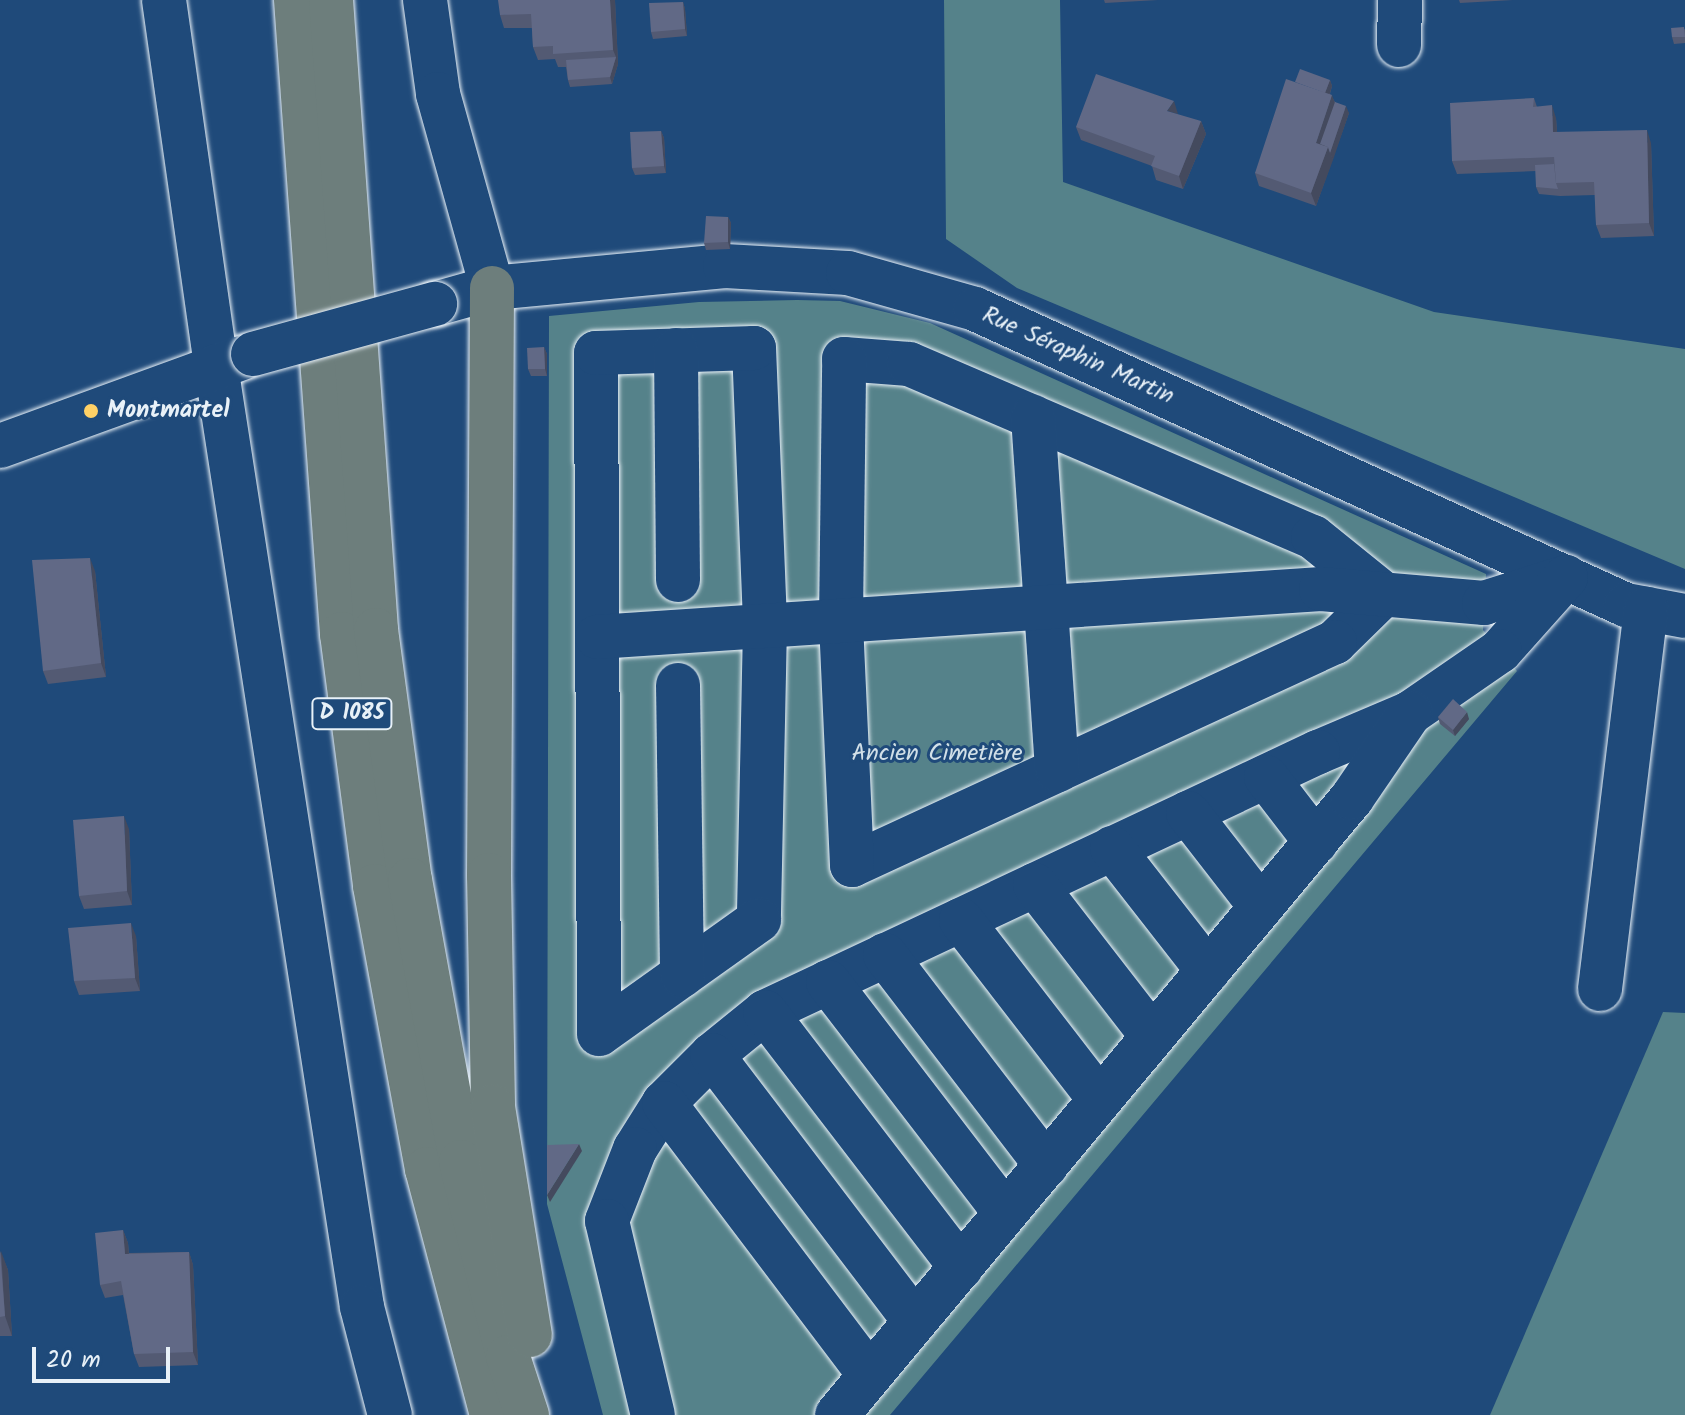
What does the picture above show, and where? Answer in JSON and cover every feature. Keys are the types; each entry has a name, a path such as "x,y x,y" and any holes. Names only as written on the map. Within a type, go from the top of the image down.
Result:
{"main road":[{"name":"D 1085","path":"296,0 342,634 375,886 427,1169 492,1415"},
{"name":"D 1085","path":"331,0 376,630 410,880 461,1162 508,1357 527,1415"},
{"path":"492,288 489,875 493,1107 532,1347 548,1415"}],"street":[{"path":"164,0 234,360 362,1307 390,1415"},
{"path":"425,0 438,94 492,288"},
{"path":"1399,45 1400,0"},
{"name":"Rue Séraphin Martin","path":"0,446 234,360 492,288 725,266 848,273 975,309 1626,605 1666,612"},
{"path":"754,348 765,626 759,920 599,1034 596,353 676,350 754,348"},
{"path":"676,350 678,580"},
{"path":"844,359 909,364 1313,537 1384,594 1335,642 852,865 841,621 844,359"},
{"path":"1033,417 1057,770"},
{"path":"597,637 1321,589 1484,603 1566,577"},
{"path":"653,1415 607,1221 635,1149 664,1103 712,1055 765,1012 1112,848 1410,713 1500,651 1566,577"},
{"path":"1600,989 1666,612"},
{"path":"678,685 682,975"},
{"path":"837,1415 1352,798 1410,713"},
{"path":"1266,777 1316,842"},
{"path":"1188,813 1261,907"},
{"path":"1112,848 1208,971"},
{"path":"1035,885 1153,1037"},
{"path":"961,920 1100,1100"},
{"path":"885,955 1046,1165"},
{"path":"828,982 1005,1213"},
{"path":"765,1012 961,1267"},
{"path":"712,1055 915,1321"},
{"path":"664,1103 870,1375"}],"green space":[{"path":"944,0 1060,0 1063,182 1434,312 1685,349 1685,569 1017,288 946,239"},
{"name":"Ancien Cimetière","path":"840,301 930,323 1486,574 1483,630 1517,671 890,1415 603,1415 547,1204 549,316 699,302"},
{"path":"1663,1012 1685,1013 1685,1415 1490,1415"}],"building":[{"path":"498,0 610,0 613,50 553,54 553,46 533,47 531,14 500,15"},
{"path":"683,2 685,29 651,32 649,3"},
{"path":"1684,27 1685,37 1672,37 1671,28"},
{"path":"616,57 610,77 568,80 566,60"},
{"path":"1300,69 1330,80 1325,93 1295,82"},
{"path":"1096,74 1174,101 1167,111 1201,121 1179,176 1151,166 1155,156 1076,127"},
{"path":"1286,79 1332,95 1316,143 1328,147 1311,193 1255,173"},
{"path":"1534,98 1533,107 1552,105 1553,132 1647,130 1649,223 1596,225 1594,182 1556,183 1554,157 1452,161 1450,103"},
{"path":"1335,102 1346,106 1330,153 1328,147 1320,144"},
{"path":"661,131 664,166 632,168 630,132"},
{"path":"1554,164 1558,189 1536,187 1535,165"},
{"path":"706,216 728,217 728,242 704,243"},
{"path":"544,347 545,369 528,369 527,348"},
{"path":"90,558 101,663 43,671 32,560"},
{"path":"1453,699 1467,712 1453,730 1438,717"},
{"path":"124,816 127,891 79,896 73,820"},
{"path":"131,923 135,978 74,981 68,928"},
{"path":"579,1144 547,1195 547,1145"},
{"path":"123,1230 125,1254 189,1252 193,1352 134,1354 121,1281 100,1285 95,1233"},
{"path":"0,1251 5,1316 0,1317"}],"place":[{"name":"Montmartel","path":"91,411"}]}
